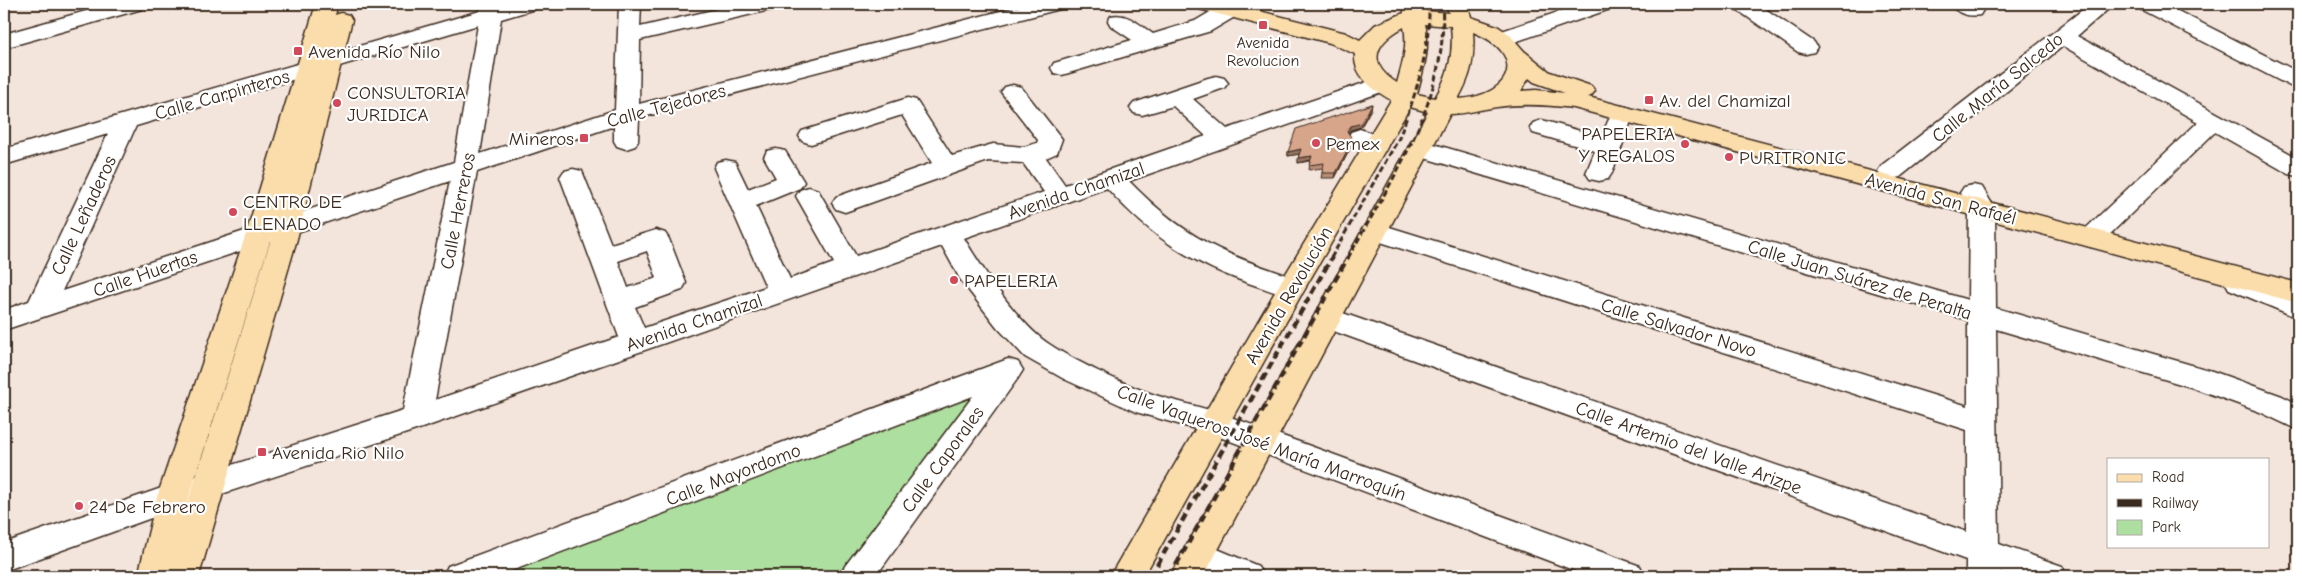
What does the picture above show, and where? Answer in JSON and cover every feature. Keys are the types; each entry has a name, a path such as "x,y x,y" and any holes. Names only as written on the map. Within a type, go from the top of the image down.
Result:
{"main road":[{"path":"182,576 287,228 318,66 327,4"},
{"path":"155,576 172,497 259,234 318,66 345,4"},
{"path":"1207,4 1338,38 1365,50"},
{"path":"1255,4 1341,27 1378,31"},
{"name":"Avenida San Rafaél","path":"1378,31 1415,11 1431,16 1460,12 1509,48 1542,77 1578,89 1891,171 1977,201"},
{"name":"Avenida Revolución","path":"1126,576 1292,287 1393,91 1415,59 1417,36 1414,24 1415,11"},
{"path":"1192,566 1420,148 1441,106 1458,78 1462,62 1460,12"},
{"path":"1378,31 1370,40 1365,50 1367,66 1393,91"},
{"path":"1494,100 1513,86 1518,76 1519,69 1509,48"},
{"name":"Avenida San Rafaél","path":"1393,91 1441,106 1465,106 1494,100 1556,98 2097,232 2298,277"},
{"name":"Avenida San Rafaél","path":"2097,232 2205,268 2298,293"}],"street":[{"path":"4,41 134,4"},
{"name":"Calle Carpinteros","path":"4,157 318,66 491,10 527,4"},
{"path":"626,141 630,4"},
{"path":"630,36 766,4"},
{"name":"Calle Tejedores","path":"287,228 466,166 627,114 1052,4"},
{"path":"1509,48 1602,4"},
{"path":"1744,4 1806,47"},
{"name":"Calle María Salcedo","path":"1891,171 2103,4"},
{"path":"2148,4 2298,81"},
{"name":"Calle Herreros","path":"417,418 466,166 491,10"},
{"path":"1060,65 1150,42 1206,25 1230,10"},
{"path":"1119,21 1150,42"},
{"path":"2061,36 2298,168"},
{"path":"1142,108 1216,83"},
{"name":"Avenida Chamizal","path":"4,557 172,497 417,418 1224,139 1393,91"},
{"path":"845,203 946,166 992,152 1032,156 1048,148 1050,139 1013,92"},
{"path":"1176,96 1224,139"},
{"path":"810,136 908,105 946,166"},
{"path":"1599,173 1622,114"},
{"path":"2097,232 2213,121"},
{"name":"Calle Leñaderos","path":"40,308 126,122"},
{"path":"1542,128 1609,147"},
{"name":"Calle Juan Suárez de Peralta","path":"1420,148 2202,379 2272,404 2298,418"},
{"path":"1032,156 1058,195"},
{"path":"781,164 791,182 734,186 782,292"},
{"path":"573,177 635,343"},
{"path":"1112,178 1138,206 1182,242 1226,265 1292,287"},
{"path":"809,196 850,268"},
{"path":"1977,201 1984,315 1984,565"},
{"name":"Calle Huertas","path":"4,320 259,234 287,228"},
{"name":"Calle Salvador Novo","path":"1374,231 1984,423"},
{"name":"Calle Vaqueros José María Marroquín","path":"948,234 970,272 1007,320 1035,348 1074,370 1148,404 1214,423 1628,576"},
{"path":"602,256 656,239 672,283 620,302"},
{"path":"2205,268 2298,308"},
{"name":"Calle Artemio del Valle Arizpe","path":"1327,318 1984,565 2050,576"},
{"name":"Calle Caporales","path":"857,576 1006,371 1035,348"},
{"name":"Calle Mayordomo","path":"460,576 1006,371"},
{"path":"1192,566 1246,576"}],"green space":[{"path":"1006,371 851,576 477,576"}],"building":[{"name":"Pemex","path":"1372,104 1362,123 1351,126 1347,131 1353,140 1336,173 1322,173 1324,163 1309,165 1312,156 1298,158 1301,149 1288,152 1296,129"}],"railway":[{"path":"1331,258 1399,138 1421,72 1427,39 1429,4"},
{"path":"1348,258 1399,168 1427,105 1437,72 1442,39 1442,4"},
{"path":"1151,576 1332,257"},
{"path":"1170,576 1348,257"}],"place":[{"name":"Avenida Revolucion","path":"1263,25"},
{"name":"Avenida Río Nilo","path":"298,51"},
{"name":"Av. del Chamizal","path":"1649,100"},
{"name":"CONSULTORIA JURIDICA","path":"337,103"},
{"name":"Mineros","path":"584,138"},
{"name":"Pemex","path":"1316,143"},
{"name":"PAPELERIA Y REGALOS","path":"1685,144"},
{"name":"PURITRONIC","path":"1729,157"},
{"name":"CENTRO DE LLENADO","path":"233,212"},
{"name":"PAPELERIA","path":"954,280"},
{"name":"Avenida Rio Nilo","path":"262,452"},
{"name":"24 De Febrero","path":"79,506"}]}
